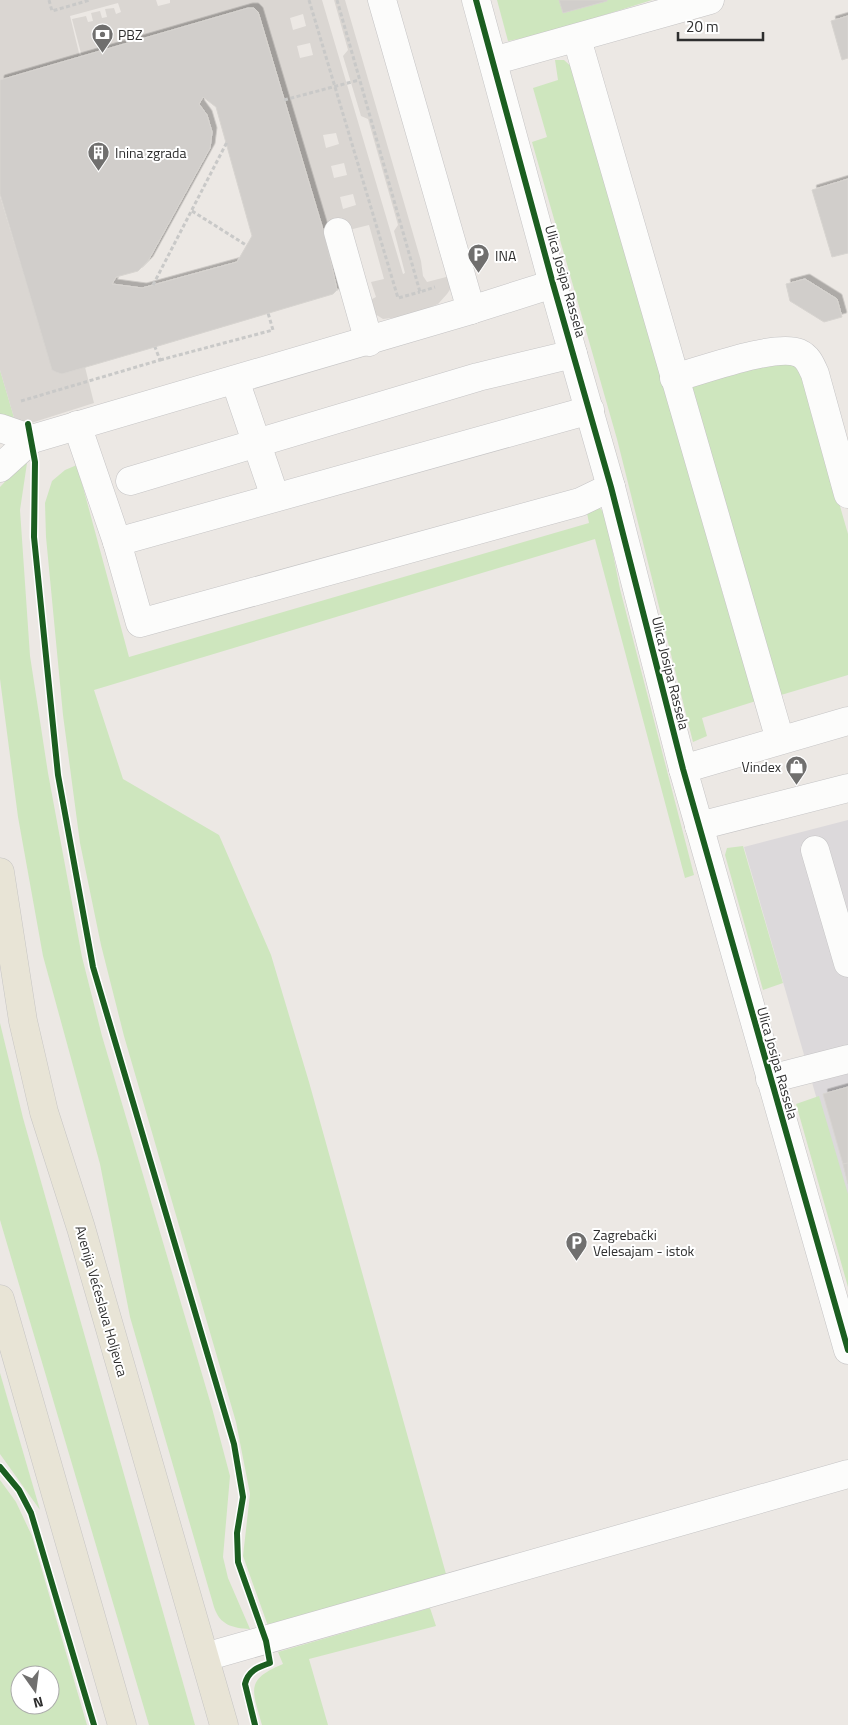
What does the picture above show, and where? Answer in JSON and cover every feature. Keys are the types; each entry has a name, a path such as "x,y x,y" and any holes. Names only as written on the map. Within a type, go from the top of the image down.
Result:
{"main road":[{"name":"Avenija Većeslava Holjevca","path":"0,872 23,1021 44,1112 81,1228 224,1725"},
{"path":"0,1299 122,1725"}],"street":[{"path":"382,0 471,310"},
{"name":"Ulica Josipa Rassela","path":"476,0 553,284 611,488 683,769 848,1350"},
{"path":"493,61 577,39 710,0"},
{"path":"577,39 780,740"},
{"path":"338,232 369,342"},
{"path":"0,468 32,439 369,342 553,284"},
{"path":"674,378 765,352 787,350 799,353 808,359 815,374 848,494"},
{"path":"130,481 478,377 573,354"},
{"path":"235,380 275,497"},
{"path":"117,542 590,410"},
{"path":"77,425 117,542 140,622 580,502 611,488"},
{"path":"0,428 32,439"},
{"path":"683,769 848,721"},
{"path":"699,826 848,788"},
{"path":"815,850 848,963"},
{"path":"770,1079 848,1059"},
{"path":"205,1657 848,1474"}],"path":[{"path":"49,0 52,11 90,0"},
{"path":"309,0 398,298 444,284"},
{"path":"337,0 420,292"},
{"path":"284,100 359,80"},
{"path":"153,285 227,142"},
{"path":"191,211 246,245"},
{"path":"21,401 160,360 273,330 268,313"},
{"path":"155,347 160,360"}],"shaded area":[{"path":"0,0 156,0 158,6 170,3 170,0 322,0 403,274 405,273 394,231 398,225 368,119 361,116 343,56 348,50 334,0 345,0 421,261 423,276 427,282 450,276 453,285 438,304 408,316 383,319 375,314 370,300 376,297 371,282 384,279 369,225 325,236 259,12 254,8 82,57 72,19 86,16 88,22 93,21 91,13 100,11 102,18 107,17 105,9 114,8 116,14 121,12 118,3 70,16 80,57 0,80","holes":["303,14 306,26 293,30 290,18","310,43 313,55 300,58 297,46","336,133 339,144 326,148 323,135","344,163 347,175 334,178 331,166","353,194 356,205 343,209 340,197"]},
{"path":"0,196 52,369 62,374 85,367 94,403 28,424 15,421 0,370"},
{"path":"848,820 848,1207 744,847"}],"green space":[{"path":"497,0 652,0 547,33 508,41"},
{"path":"555,60 564,60 575,70 724,598 756,701 702,718 707,736 693,742 617,439 532,142 547,137 533,88 558,80"},
{"path":"797,357 848,534 848,675 781,695 690,384"},
{"path":"0,370 15,421 0,417"},
{"path":"27,463 20,510 30,656 48,773 82,957 102,1036 212,1408 230,1476 223,1557 228,1578 250,1629 238,1628 223,1622 214,1607 130,1317 100,1164 43,956 18,817 0,679 0,487 16,470"},
{"path":"77,465 129,657 589,523 585,503 598,506 605,514 620,589 694,875 685,878 595,539 94,690 123,779 219,835 271,955 309,1082 446,1574 301,1619 268,1626 243,1556 250,1494 236,1422 124,1036 101,945 80,843 63,715 46,537 45,503 52,481 65,470"},
{"path":"743,846 783,983 763,990 725,855 727,848"},
{"path":"0,1023 23,1118 195,1725 149,1725 0,1220"},
{"path":"819,1096 848,1194 848,1287 796,1104"},
{"path":"0,1373 40,1510 0,1454"},
{"path":"0,1480 16,1502 32,1536 87,1725 0,1725"},
{"path":"430,1608 436,1626 309,1659 328,1725 262,1725 254,1694 255,1687 262,1675 283,1664 278,1652"}],"building":[{"path":"559,0 607,0 607,1 563,13"},
{"name":"Inina zgrada","path":"248,8 254,8 258,12 325,236 337,290 333,294 62,374 52,370 0,194 0,80","holes":["203,97 216,107 252,236 237,262 142,288 112,284 116,277 138,271 148,261 210,148 212,132 207,115 199,104"]},
{"path":"848,16 848,58 842,60 831,21"},
{"path":"848,179 848,253 832,257 812,190"},
{"path":"805,279 837,299 842,317 824,322 790,301 786,284"},
{"path":"848,1087 848,1163 843,1164 823,1094"},
{"path":"848,1163 848,1184 843,1164"}],"cycle path":[{"path":"476,0 553,284 611,487 683,769 848,1350"},
{"path":"28,424 35,462 34,537 58,775 93,967 234,1444 243,1497 237,1533 238,1562 266,1641 270,1663 254,1670 248,1676 245,1684 255,1725"},
{"path":"0,1467 19,1490 31,1513 94,1725"}],"place":[{"name":"PBZ","path":"102,53"},
{"name":"Inina zgrada","path":"99,171"},
{"name":"INA","path":"479,274"},
{"name":"Vindex","path":"797,785"},
{"name":"Zagrebački Velesajam - istok","path":"577,1261"}]}
